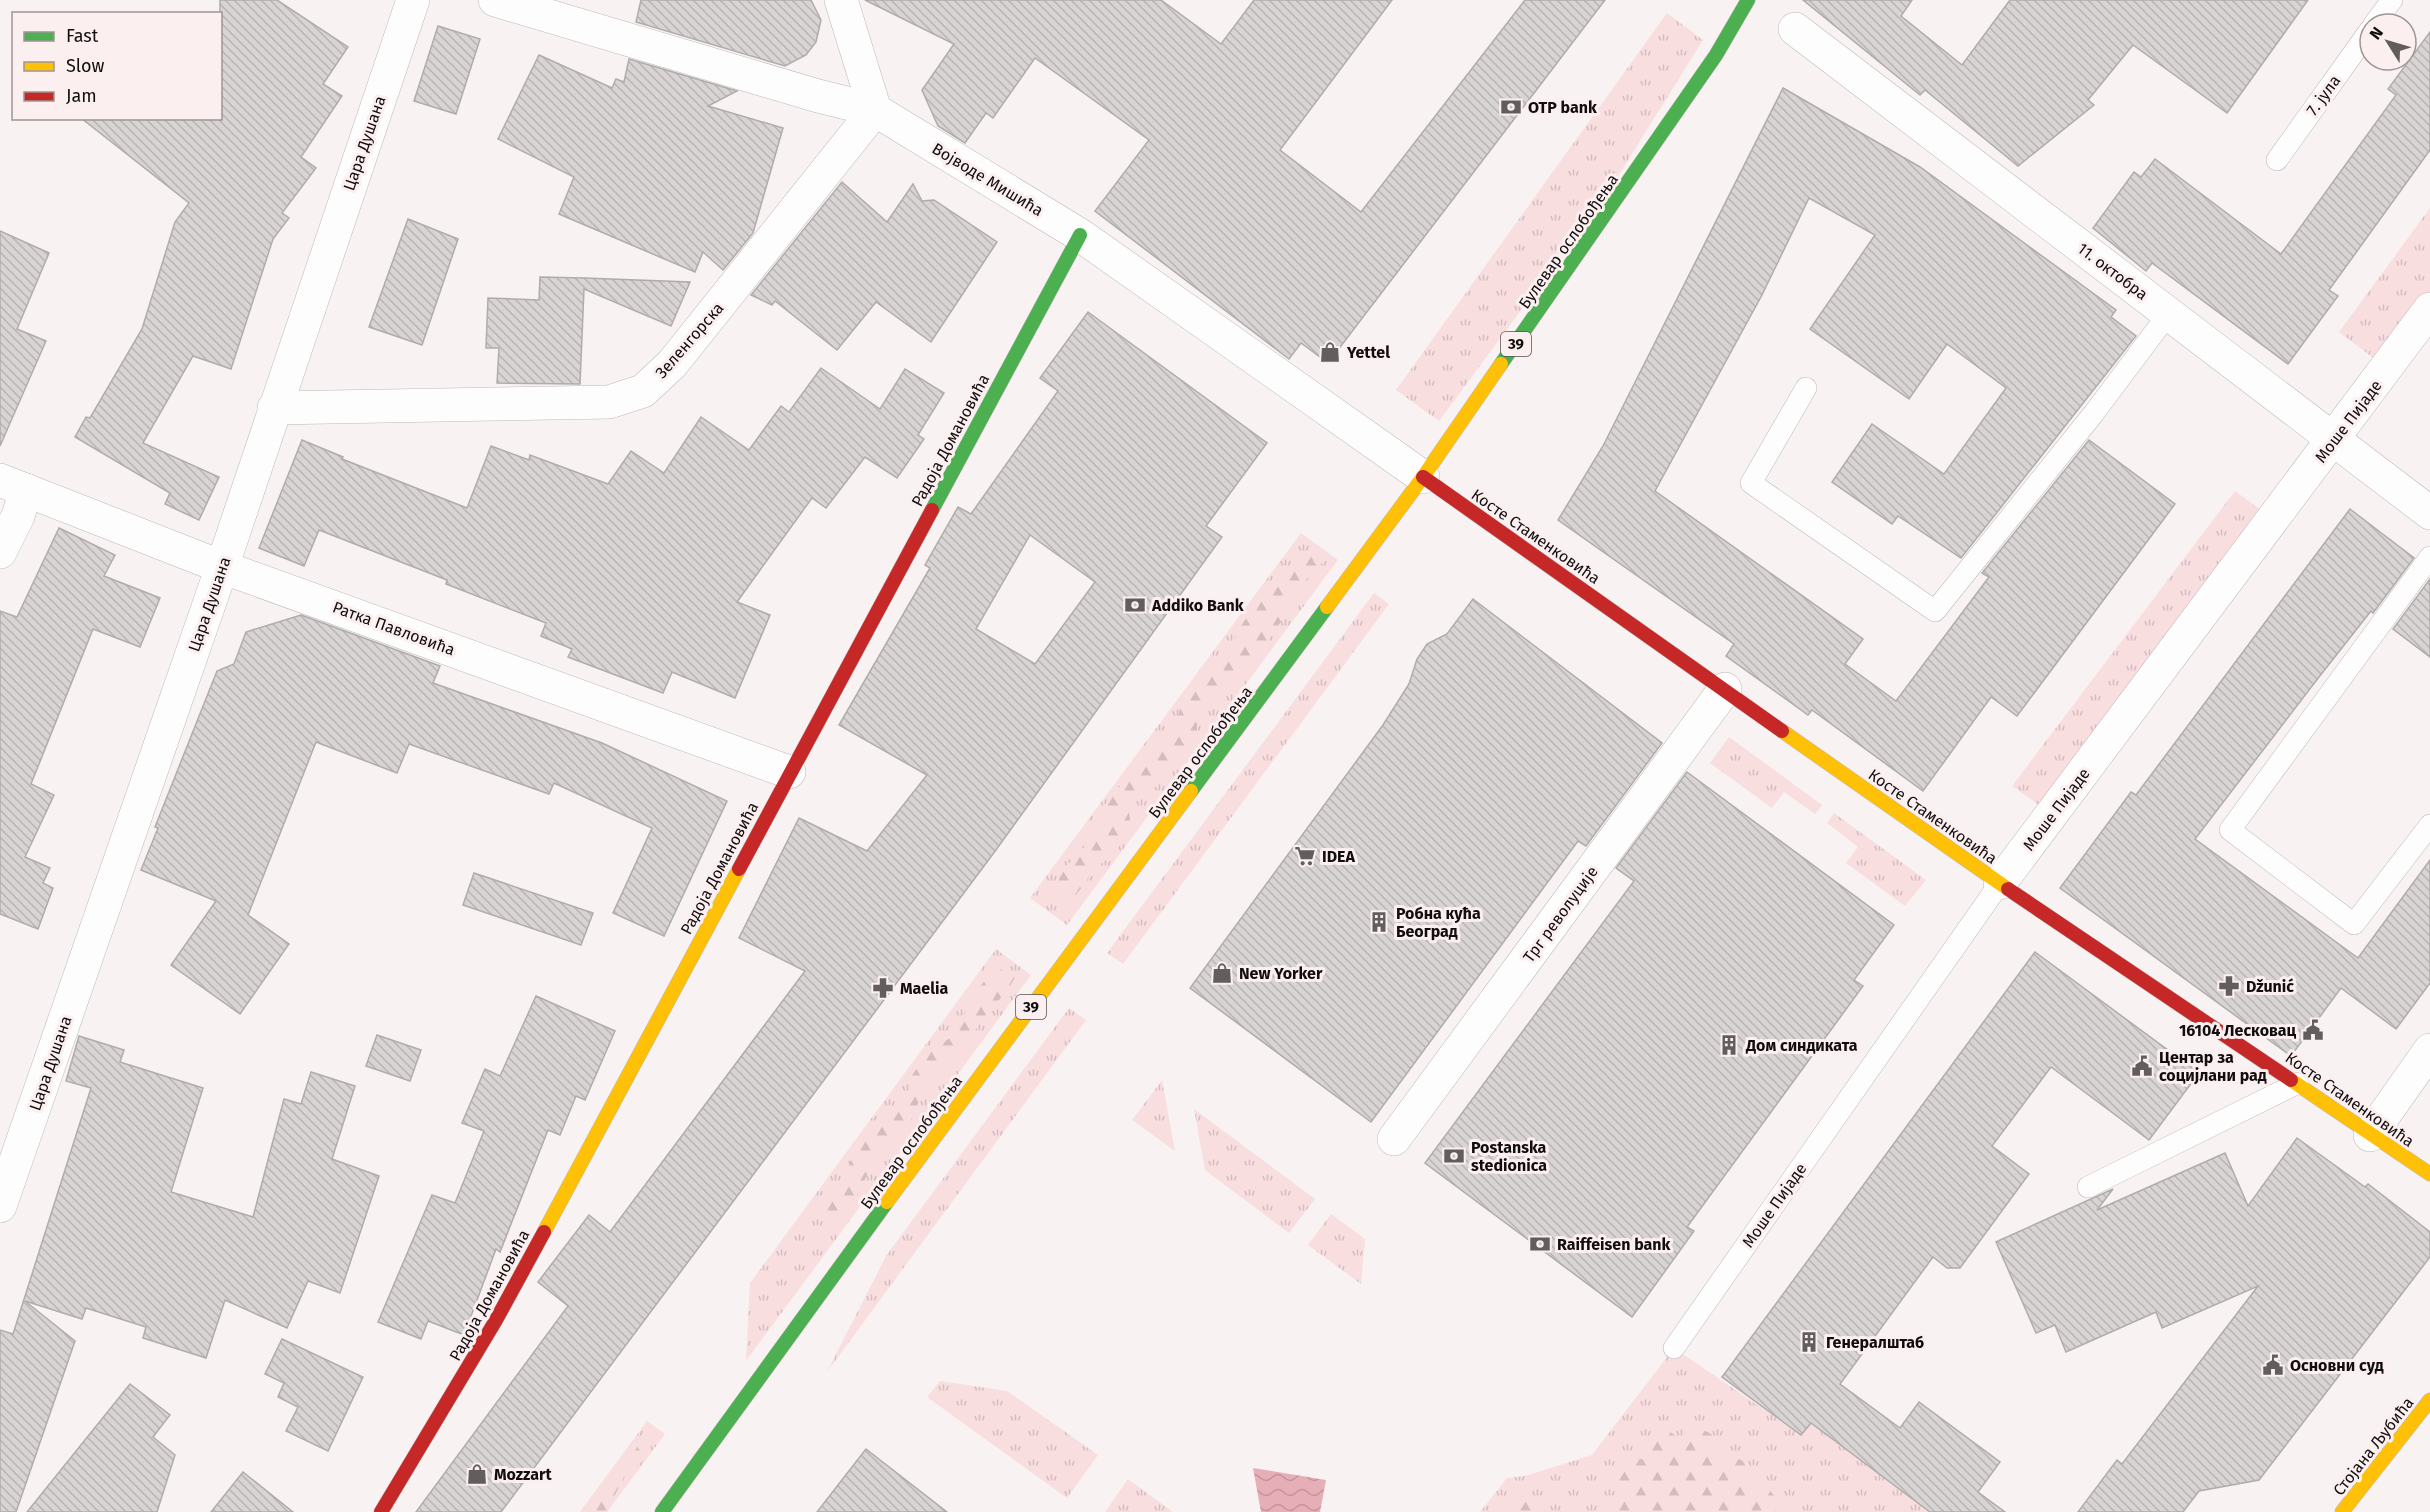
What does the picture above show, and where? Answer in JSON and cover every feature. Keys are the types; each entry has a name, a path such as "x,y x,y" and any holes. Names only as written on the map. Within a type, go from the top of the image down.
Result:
{"street":[{"name":"Цара Душана","path":"0,1206 222,567 413,0"},
{"name":"Војводе Мишића","path":"495,0 818,96 875,110 1080,235 1423,477"},
{"path":"841,0 875,110"},
{"name":"Булевар ослобођења","path":"662,1512 794,1328 1423,477 1702,75 1748,0"},
{"name":"11. октобра","path":"1795,29 2430,513"},
{"name":"Зеленгорска","path":"274,408 609,402 643,391 672,364 875,110"},
{"name":"Радоја Домановића","path":"381,1512 496,1320 1080,235"},
{"name":"Моше Пијаде","path":"2001,883 2430,309"},
{"name":"Косте Стаменковића","path":"1423,477 2001,883 2430,1174"},
{"path":"0,552 18,516 13,485"},
{"name":"Ратка Павловића","path":"13,485 222,567 789,772"},
{"name":"Трг револуције","path":"1394,1139 1725,689"},
{"path":"2370,1135 2430,1050"},
{"name":"Стојана Љубића","path":"2342,1512 2430,1400"}],"lane":[{"name":"7. јула","path":"2277,160 2358,47"},
{"path":"1806,388 1751,483 1935,612 2094,413 2169,313"},
{"path":"2430,556 2230,830 2354,924 2430,825"},
{"name":"Моше Пијаде","path":"1674,1348 2001,883"},
{"path":"2088,1187 2298,1083"}],"green space":[{"path":"1667,13 1703,40 1605,197 1439,421 1396,390"},
{"path":"2430,208 2430,295 2380,363 2339,332"},
{"path":"2235,491 2265,513 2043,808 2012,786"},
{"path":"1301,533 1338,560 1067,925 1030,898"},
{"path":"1313,551 1323,556 1323,562 1284,603 1282,620 1243,678 1211,706 1197,725 1197,739 1178,766 1154,788 1128,802 1131,829 1118,847 1103,863 1090,870 1087,881 1070,902 1059,901 1053,889 1060,870 1076,858 1092,837 1101,820 1102,808 1140,762 1153,756 1167,742 1176,725 1182,700 1192,686 1223,661 1241,626 1270,584"},
{"path":"1374,593 1389,604 1123,964 1107,953"},
{"path":"1729,737 1822,805 1815,814 1784,792 1772,808 1710,763"},
{"path":"1834,813 1926,880 1905,906 1846,863 1858,847 1827,823"},
{"path":"996,949 1031,975 746,1361 750,1283"},
{"path":"1004,968 1016,975 1008,989 982,1020 960,1055 932,1077 903,1132 884,1143 849,1210 832,1224 822,1220 820,1208 825,1201 841,1190 852,1157 866,1137 895,1117 910,1092 911,1077 926,1055 958,1032 971,997 988,977"},
{"path":"1069,1008 1086,1020 827,1372 886,1256"},
{"path":"1162,1080 1175,1151 1132,1120"},
{"path":"1194,1109 1315,1199 1289,1233 1205,1170"},
{"path":"1331,1214 1365,1239 1361,1284 1308,1245"},
{"path":"1674,1348 1801,1435 1811,1423 1930,1512 1480,1512 1507,1478 1525,1476 1592,1455"},
{"path":"940,1381 1007,1391 1098,1455 1067,1498 927,1397"},
{"path":"647,1421 665,1434 607,1512 580,1512"},
{"path":"1686,1429 1702,1430 1714,1437 1720,1446 1715,1453 1745,1461 1750,1471 1742,1484 1764,1487 1772,1492 1779,1504 1774,1512 1607,1512 1632,1496 1613,1480 1613,1471 1618,1461 1628,1458 1648,1459 1645,1443 1656,1431 1667,1430 1682,1440"},
{"path":"640,1443 651,1444 649,1456 625,1475 606,1512 580,1512 597,1490 624,1467"},
{"path":"1128,1479 1173,1512 1105,1512"},
{"path":"1514,1499 1545,1505 1547,1512 1503,1512"}],"water":[{"path":"1253,1468 1326,1480 1320,1512 1261,1512"}],"building":[{"path":"220,0 277,0 348,47 323,84 342,96 301,157 316,168 282,213 289,218 273,239 231,369 193,356 143,443 219,477 199,520 165,504 170,493 75,437 86,417 90,418 142,329 175,222 189,203 84,120 222,120 222,12 220,12"},
{"path":"641,0 811,0 821,20 816,42 806,55 785,66 636,22"},
{"path":"865,0 1161,0 1221,44 1254,0 1392,0 1280,150 1361,212 1525,0 1605,0 1328,363 1301,343 1289,359 1095,211 1149,140 1035,58 993,118 986,113 965,143 938,126 922,90 954,44"},
{"path":"1803,0 1912,0 1901,16 1962,65 2010,0 2308,0 2227,113 2133,45 2088,100 2094,105 2018,166 1925,90 1920,95"},
{"path":"438,26 480,39 456,114 414,101"},
{"path":"2430,32 2430,150 2329,290 2338,296 2288,364 2152,263 2146,271 2093,228 2134,172 2141,177 2155,159 2281,254 2396,95 2388,89 2401,72 2418,72 2418,48"},
{"path":"539,55 612,88 616,79 624,82 629,59 737,91 708,106 783,128 753,233 723,270 703,252 695,272 559,214 574,177 498,139"},
{"path":"1783,88 1920,167 2116,310 2111,317 2136,336 1961,558 1898,516 1892,524 1832,482 1872,424 1944,474 2006,388 1947,344 1909,399 1810,329 1875,235 1809,198 1762,295 1655,491 1863,639 1845,664 1896,701 1989,577 1982,573 2089,440 2175,504 2017,716 1991,697 1923,791 1812,710 1808,715 1726,656 1734,644 1558,520 1603,446"},
{"path":"842,182 887,222 913,184 922,201 934,200 997,242 931,342 876,302 837,350 775,301 772,305 751,295"},
{"path":"408,219 458,239 422,345 369,327"},
{"path":"0,231 49,253 17,329 46,341 0,446"},
{"path":"540,277 690,282 671,326 584,289 580,384 497,383 499,348 486,348 488,298 539,300"},
{"path":"1088,312 1267,443 1206,526 1222,537 993,854 501,1512 416,1512 568,1306 538,1282 589,1215 610,1232 805,971 739,938 799,818 867,851 927,775 839,725 930,568 925,565 958,507 971,514 1058,391 1040,378","holes":["1030,535 1095,582 1035,664 976,629"]},
{"path":"821,368 880,409 905,369 944,393 918,435 924,439 897,478 865,457 826,508 812,498 737,602 770,615 735,698 672,672 663,693 568,657 572,649 541,636 546,623 446,584 447,580 319,530 304,566 259,548 302,440 343,457 342,459 467,508 491,446 529,460 530,455 608,484 631,451 664,473 701,417 749,450 781,406 789,412"},
{"path":"2350,509 2414,558 2195,839 2358,958 2430,860 2430,983 2396,1029 2341,988 2291,1056 2060,888 2131,792 2136,795"},
{"path":"59,528 115,555 104,576 160,598 140,647 93,629 31,784 54,795 25,857 50,868 43,883 53,888 38,929 0,914 0,611 17,617"},
{"path":"2430,579 2430,657 2393,629"},
{"name":"Робна кућа Београд","path":"1473,599 1662,743 1586,846 1578,841 1371,1122 1190,988 1383,725 1409,684 1417,659 1427,644 1447,634"},
{"path":"301,615 440,666 433,683 602,743 727,801 664,936 613,913 652,828 554,783 549,794 409,744 397,773 316,742 248,915 289,944 240,1014 171,965 216,901 141,870 158,828 155,827 217,671 234,664 246,632"},
{"name":"Дом синдиката","path":"1687,772 1894,925 1854,980 1863,986 1687,1227 1694,1231 1632,1317 1425,1163 1634,881 1616,868"},
{"path":"474,873 593,913 581,945 463,905"},
{"path":"2035,952 2199,1073 2149,1140 2051,1067 1992,1146 2029,1174 1960,1268 1947,1268 1933,1257 1840,1384 1900,1428 1919,1402 2000,1462 1978,1492 2005,1512 1930,1512 1811,1423 1801,1435 1722,1377"},
{"path":"536,996 615,1031 585,1100 576,1096 560,1135 548,1130 500,1252 496,1249 464,1335 428,1321 421,1339 378,1322 432,1195 455,1203 484,1131 462,1123 485,1069 500,1076"},
{"path":"377,1035 421,1050 410,1081 366,1066"},
{"path":"79,1036 124,1050 120,1062 203,1088 171,1192 253,1217 284,1099 301,1104 311,1072 355,1086 332,1159 379,1176 340,1293 308,1281 287,1328 225,1300 206,1358 143,1338 146,1327 86,1308 82,1319 25,1301 75,1341 16,1512 0,1512 0,1330 13,1334 91,1088 66,1081"},
{"path":"2297,1138 2365,1187 2368,1184 2430,1232 2430,1257 2259,1480 2199,1491 2183,1512 2078,1512 2117,1460 2122,1464 2258,1286 2162,1328 2156,1312 2066,1352 2055,1325 2036,1333 1996,1242 2113,1189 2097,1210 2225,1153 2248,1206"},
{"path":"282,1339 363,1377 328,1451 286,1431 298,1407 278,1397 284,1383 265,1374"},
{"path":"130,1384 170,1415 153,1437 175,1455 157,1512 27,1512"},
{"path":"866,1449 947,1512 817,1512"},
{"path":"243,1472 293,1512 211,1512"}],"traffic: fast":[{"path":"1501,364 1716,55 1748,0"},
{"path":"932,510 1080,235"},
{"path":"1191,791 1327,607"},
{"path":"662,1512 887,1202"}],"traffic: slow":[{"path":"1327,607 1423,477 1501,364"},
{"path":"1782,731 2008,889"},
{"path":"887,1202 1191,791"},
{"path":"544,1232 739,869"},
{"path":"2291,1080 2430,1174"},
{"path":"2342,1512 2430,1400"}],"traffic: jam":[{"path":"1423,477 1782,731"},
{"path":"739,869 932,510"},
{"path":"2008,889 2291,1080"},
{"path":"381,1512 496,1320 544,1232"}],"place":[{"name":"OTP bank","path":"1511,107"},
{"name":"Yettel","path":"1330,352"},
{"name":"Addiko Bank","path":"1135,605"},
{"name":"IDEA","path":"1305,856"},
{"name":"Робна кућа Београд","path":"1379,922"},
{"name":"New Yorker","path":"1222,973"},
{"name":"Džunić","path":"2229,986"},
{"name":"Maelia","path":"883,988"},
{"name":"16104 Лесковац","path":"2313,1030"},
{"name":"Дом синдиката","path":"1729,1045"},
{"name":"Центар за социјлани рад","path":"2142,1066"},
{"name":"Postanska stedionica","path":"1454,1156"},
{"name":"Raiffeisen bank","path":"1540,1244"},
{"name":"Генералштаб","path":"1809,1342"},
{"name":"Основни суд","path":"2273,1365"},
{"name":"Mozzart","path":"477,1474"}]}
